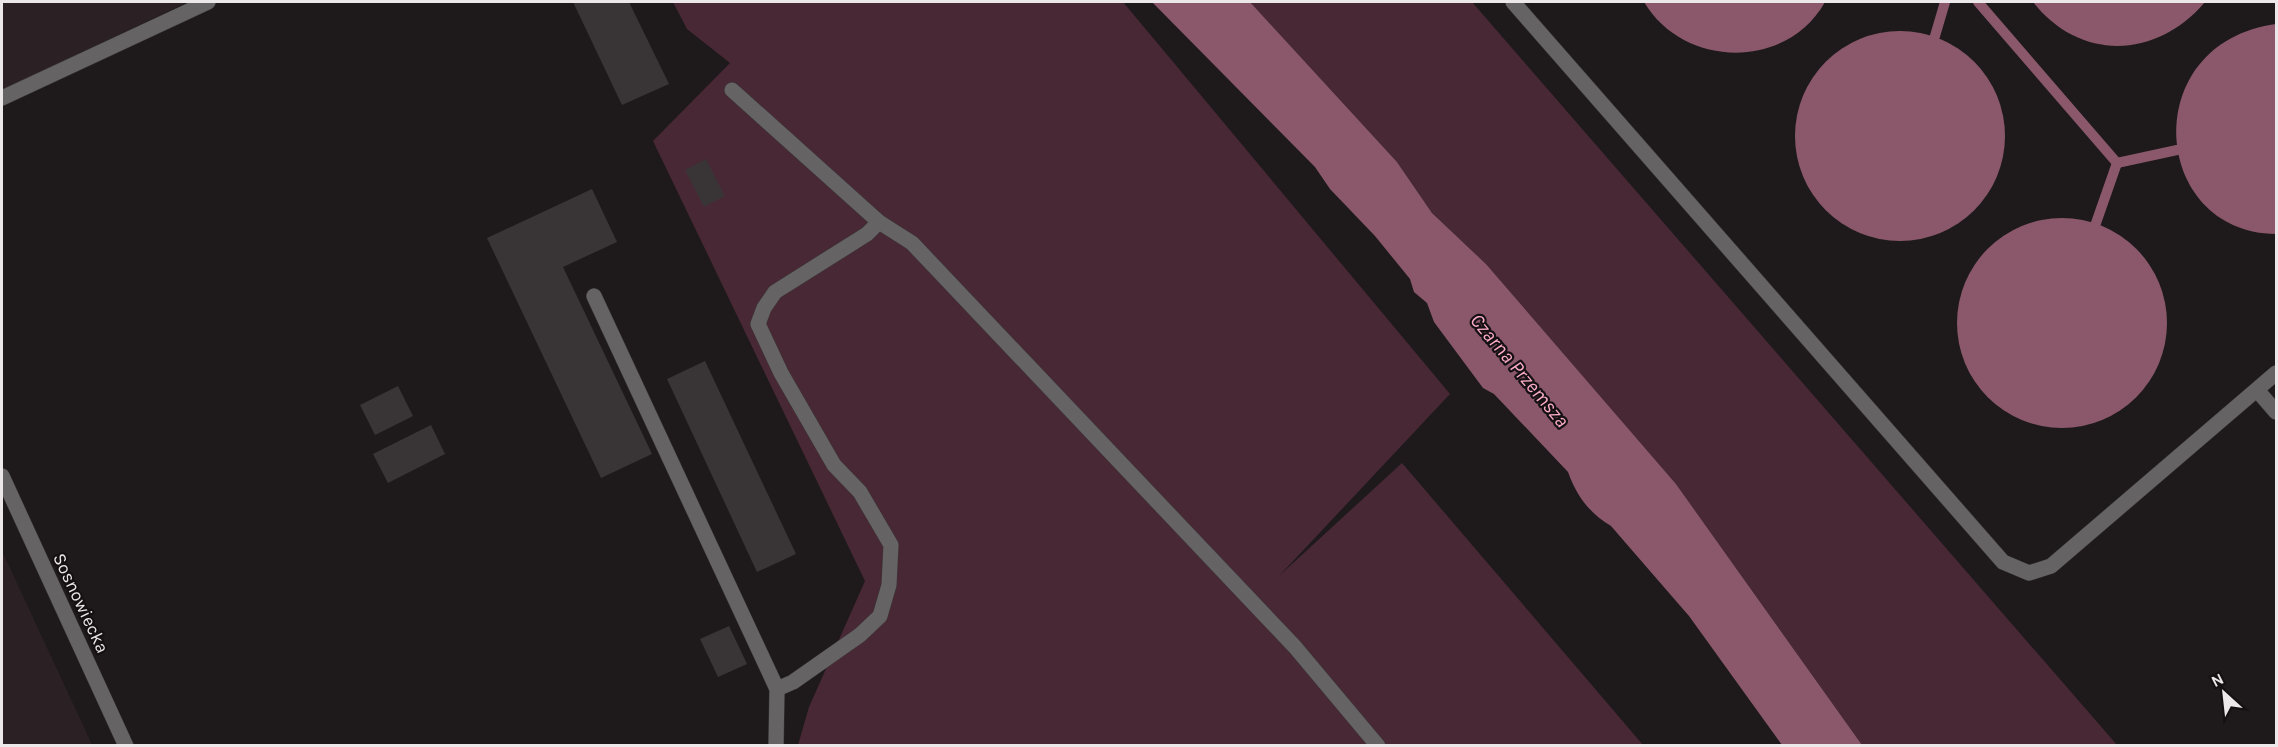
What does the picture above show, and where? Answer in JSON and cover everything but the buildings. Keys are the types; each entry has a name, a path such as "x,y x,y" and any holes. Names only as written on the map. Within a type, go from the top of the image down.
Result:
{"street":[{"path":"2,98 208,2"},
{"path":"1513,2 2003,562 2029,573 2051,566 2277,374"},
{"path":"732,90 879,222 912,243 1295,647 1378,746"},
{"path":"777,689 793,682 880,616 889,585 891,545 860,492 834,465 782,373 758,324 764,308 775,292 867,234 879,222"},
{"path":"594,296 777,689 776,746"},
{"path":"2257,390 2277,412"},
{"name":"Sosnowiecka","path":"2,476 126,746"}],"shaded area":[{"path":"2,2 187,2 2,90"},
{"path":"673,2 1123,2 1450,394 1280,575 1402,463 1643,745 798,745 809,707 865,581 653,141 730,63 687,29"},
{"path":"1250,2 1472,2 2117,745 1862,745 1676,484 1486,264 1432,213 1397,162"},
{"path":"2,551 81,721 92,745 2,745"}],"water":[{"name":"Czarna Przemsza","path":"1152,2 1250,2 1397,162 1432,213 1486,264 1676,484 1862,745 1782,745 1689,616 1611,526 1585,503 1568,472 1494,394 1483,388 1434,322 1427,303 1414,292 1410,279 1375,236 1330,189 1315,167"},
{"path":"1644,2 1825,2 1808,24 1786,40 1762,50 1735,53 1709,49 1684,40 1662,24"},
{"path":"2033,2 2205,2 2186,21 2164,34 2142,43 2119,46 2095,43 2073,35 2052,22"},
{"path":"2276,24 2276,234 2234,225 2203,203 2184,172 2176,136 2181,99 2199,65 2231,38"},
{"path":"1890,31 1910,31 1931,35 1950,43 1959,48 1981,69 1993,86 2001,105 2005,136 2001,167 1993,186 1988,195 1967,217 1950,229 1931,237 1910,241 1890,241 1869,237 1841,224 1812,195 1799,167 1795,146 1795,126 1799,105 1812,77 1841,48 1869,35"},
{"path":"2052,218 2072,218 2093,222 2112,230 2137,248 2150,264 2163,292 2167,323 2163,354 2150,382 2137,398 2121,411 2093,424 2072,428 2052,428 2031,424 2012,416 1987,398 1974,382 1961,354 1957,333 1957,313 1961,292 1969,273 1987,248 2003,235 2031,222"}],"waterway":[{"path":"1935,36 1945,2"},
{"path":"1978,2 2117,163"},
{"path":"2117,163 2177,150"},
{"path":"2096,223 2117,163"}]}
